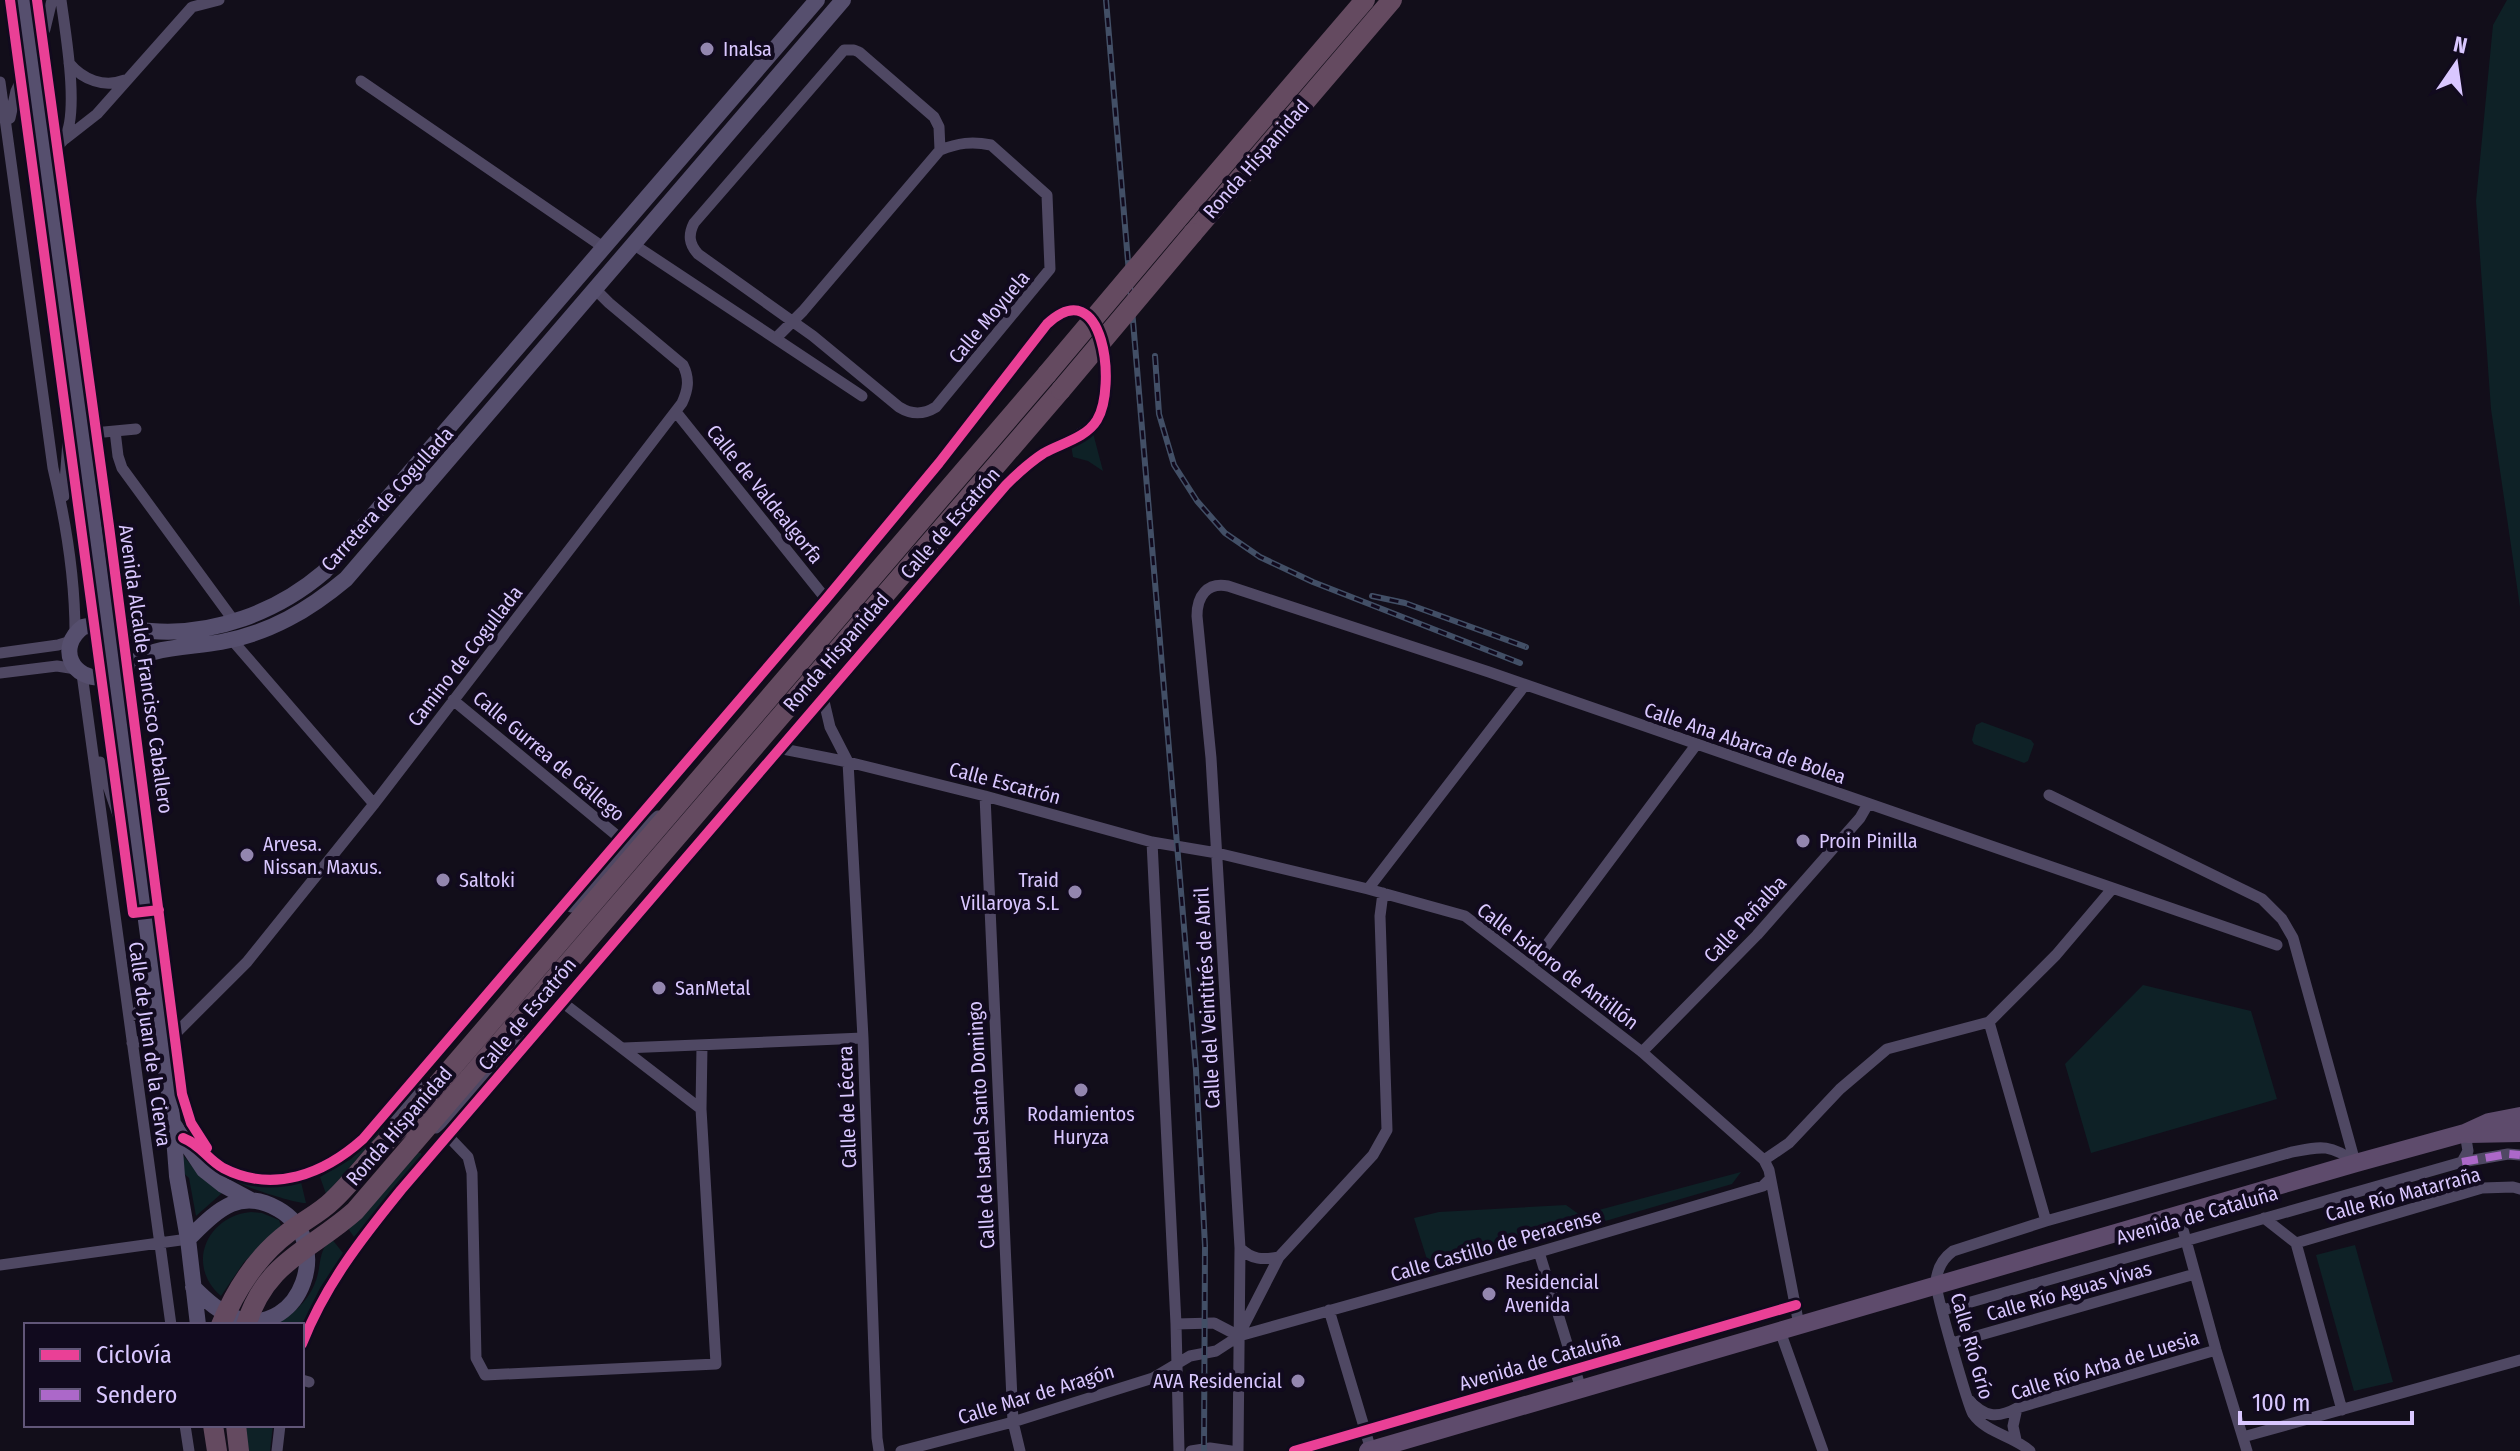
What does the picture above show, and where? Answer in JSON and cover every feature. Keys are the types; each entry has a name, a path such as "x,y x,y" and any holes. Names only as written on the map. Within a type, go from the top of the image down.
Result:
{"highway":[{"name":"Ronda Hispanidad","path":"223,1319 240,1285 256,1264 272,1246 332,1201 400,1128 1365,0"},
{"name":"Ronda Hispanidad","path":"247,1323 265,1284 290,1258 355,1211 1392,0"},
{"path":"213,1427 217,1451"},
{"path":"236,1427 239,1451"}],"main road":[{"name":"Avenida de Cataluña","path":"1370,1451 2465,1133 2489,1122 2520,1116"},
{"name":"Avenida de Cataluña","path":"2465,1133 2520,1133"}],"street":[{"name":"Avenida Alcalde Francisco Caballero","path":"24,0 152,960 178,1131 177,1176 188,1239"},
{"path":"8,134 20,77 45,29 52,0"},
{"path":"61,0 71,97 65,139"},
{"path":"45,156 97,114 192,7 219,0"},
{"name":"Carretera de Cogullada","path":"73,637 88,625 107,624 163,632 234,621 274,607 308,586 324,572 817,0"},
{"name":"Carretera de Cogullada","path":"79,671 94,677 115,674 154,652 232,640 282,623 308,609 346,579 843,0"},
{"name":"Calle Moyuela","path":"848,49 859,52 934,117 939,127 940,150 959,143 991,145 1041,188 1047,195 1052,263 1046,276 936,407 919,414 899,407 813,336 698,254 690,242 689,235 694,223 840,53 848,49"},
{"path":"69,62 82,75 102,83 127,79"},
{"path":"361,81 603,247"},
{"path":"0,82 75,606 69,656 79,671"},
{"path":"776,338 940,150"},
{"path":"633,244 862,396"},
{"name":"Camino de Cogullada","path":"163,1039 174,1035 247,962 374,804 676,412 688,386 683,365 594,288"},
{"name":"Calle de Escatrón","path":"178,1131 222,1167 244,1176 277,1179 316,1172 363,1139 826,599 939,463 1047,324 1058,314 1069,310 1084,313 1092,319 1100,332 1106,385 1103,405 1096,421 1080,435 1032,461 1006,485 778,748 351,1252 321,1302 304,1340"},
{"path":"63,508 69,427 79,403"},
{"name":"Calle de Valdealgorfa","path":"676,412 826,599"},
{"path":"83,434 136,429"},
{"name":"Avenida Alcalde Francisco Caballero","path":"115,431 122,468 234,621"},
{"name":"Calle Ana Abarca de Bolea","path":"1203,593 1215,585 1228,586 1525,685 2277,945"},
{"name":"Calle del Veintitrés de Abril","path":"1203,593 1197,616 1211,758 1240,1248 1238,1451"},
{"path":"0,653 58,645 73,637"},
{"path":"232,640 374,804"},
{"path":"0,673 57,666 79,671"},
{"name":"Calle de Juan de la Cierva","path":"79,671 92,739 171,1323"},
{"path":"1368,889 1525,685"},
{"path":"823,697 830,727 848,762"},
{"name":"Calle Gurrea de Gállego","path":"453,700 621,839"},
{"path":"92,739 123,830 138,851"},
{"path":"1531,966 1696,745"},
{"name":"Calle Escatrón","path":"778,748 985,796 1152,842"},
{"name":"Calle de Lécera","path":"848,762 863,1038 879,1451"},
{"name":"Calle de Escatrón","path":"608,947 641,891 694,828 714,795"},
{"path":"2049,795 2262,899 2282,919 2293,938 2356,1163"},
{"name":"Calle de Isabel Santo Domingo","path":"985,796 1013,1422 1020,1451"},
{"name":"Ronda Hispanidad","path":"547,924 575,904 652,820 681,799"},
{"name":"Calle Peñalba","path":"1642,1052 1757,935 1860,818 1868,804"},
{"path":"1152,842 1178,1362 1179,1451"},
{"name":"Calle Isidoro de Antillón","path":"1152,842 1217,853 1465,916 1642,1052 1764,1160"},
{"path":"1799,1325 1764,1160 1789,1143 1840,1089 1887,1049 1989,1022 2056,955 2112,889"},
{"path":"1178,1362 1190,1356 1216,1351 1239,1336 1279,1257 1373,1155 1387,1130 1380,916 1383,893"},
{"path":"129,1017 143,1007 148,995 152,960"},
{"path":"562,1002 701,1109"},
{"name":"Ronda Hispanidad","path":"402,1157 452,1115 507,1051 543,1022"},
{"path":"1989,1022 2046,1221"},
{"path":"624,1048 863,1038"},
{"path":"132,1043 163,1039"},
{"path":"448,1136 468,1157 472,1173 476,1358 485,1375 716,1364 701,1109 702,1046"},
{"name":"Calle de Escatrón","path":"383,1143 424,1069"},
{"name":"Avenida Alcalde Francisco Caballero","path":"178,1131 204,1170 223,1185 251,1200"},
{"path":"2462,1162 2468,1151 2465,1133"},
{"name":"Avenida de Cataluña","path":"1935,1286 1940,1264 1953,1251 2046,1221 2303,1150 2327,1147 2356,1163"},
{"name":"Avenida de Cataluña","path":"1943,1310 2462,1162 2508,1154 2520,1155"},
{"name":"Calle Castillo de Peracense","path":"1239,1336 1769,1185"},
{"name":"Calle Río Matarraña","path":"2296,1243 2482,1188 2520,1189"},
{"path":"0,1265 188,1239 220,1209 251,1200 275,1207 297,1226 306,1246 306,1275 285,1308 247,1323 223,1319 193,1287"},
{"path":"2179,1215 2247,1451"},
{"path":"2264,1218 2296,1243 2342,1410"},
{"path":"188,1239 198,1323"},
{"path":"145,1247 163,1263"},
{"path":"1240,1248 1247,1255 1262,1260 1279,1257"},
{"path":"1539,1252 1581,1389"},
{"name":"Calle Río Aguas Vivas","path":"1952,1343 2195,1274"},
{"name":"Calle Río Grío","path":"1935,1286 1975,1417 2030,1451"},
{"path":"1329,1310 1370,1451"},
{"path":"1176,1324 1214,1323 1239,1336"},
{"path":"1780,1331 1823,1451"},
{"name":"Calle Río Arba de Luesia","path":"1969,1400 1986,1413 2005,1415 2017,1408 2216,1350"},
{"path":"2243,1437 2520,1360"},
{"name":"Calle Mar de Aragón","path":"901,1451 1013,1422 1153,1378 1178,1362"},
{"name":"Calle Río Grío","path":"2011,1438 2017,1408"},
{"name":"Calle Río Arba de Luesia","path":"2005,1415 2011,1438"},
{"path":"185,1427 189,1451"},
{"path":"277,1451 280,1427"},
{"path":"1191,1451 1210,1448 1231,1451"}],"green space":[{"path":"2507,0 2520,0 2520,607 2491,409 2476,201 2493,25"},
{"path":"1091,433 1103,471 1088,461 1073,457 1071,445"},
{"path":"1982,722 2031,740 2034,744 2028,761 2024,763 1974,744 1972,740 1976,725"},
{"path":"2143,985 2251,1011 2277,1099 2091,1153 2065,1064"},
{"path":"383,1126 326,1194 320,1177 351,1159"},
{"path":"418,1153 422,1156 354,1237 347,1227"},
{"path":"182,1154 200,1176 222,1193 196,1216 189,1178 182,1172"},
{"path":"1741,1172 1732,1184 1431,1272 1414,1218 1439,1212 1566,1205 1580,1215"},
{"path":"228,1177 265,1185 301,1182 306,1203 266,1193"},
{"path":"251,1212 279,1220 281,1226 244,1262 221,1296 210,1284 204,1270 206,1244 223,1222"},
{"path":"331,1238 343,1253 320,1288 303,1323 275,1323 296,1310 309,1295"},
{"path":"2355,1245 2393,1382 2354,1391 2316,1255"},
{"path":"245,1427 273,1427 270,1451 249,1451"}],"railway":[{"path":"1106,0 1196,1070 1205,1246 1204,1451"},
{"path":"1155,356 1159,414 1174,465 1197,501 1225,533 1260,557 1313,582 1520,663"},
{"path":"1372,596 1405,603 1526,647"}],"marked path":[{"path":"2462,1162 2508,1154 2520,1155"}],"cycle path":[{"path":"10,0 133,913 159,910"},
{"path":"37,0 182,1094 191,1123 207,1148"},
{"path":"183,1138 223,1168 260,1179 279,1179 315,1170 332,1162 363,1139 826,599 939,463 1047,324 1066,312 1082,312 1093,322 1101,340 1106,384 1097,420 1080,436 1039,456 1006,485 401,1190 333,1282 304,1339"},
{"path":"1294,1451 1796,1305"}],"place":[{"name":"Inalsa","path":"707,49"},
{"name":"Proin Pinilla","path":"1803,841"},
{"name":"Arvesa. Nissan. Maxus.","path":"247,855"},
{"name":"Saltoki","path":"443,880"},
{"name":"Traid Villaroya S.L","path":"1075,892"},
{"name":"SanMetal","path":"659,988"},
{"name":"Rodamientos Huryza","path":"1081,1090"},
{"name":"Residencial Avenida","path":"1489,1294"},
{"name":"AVA Residencial","path":"1298,1381"}]}
